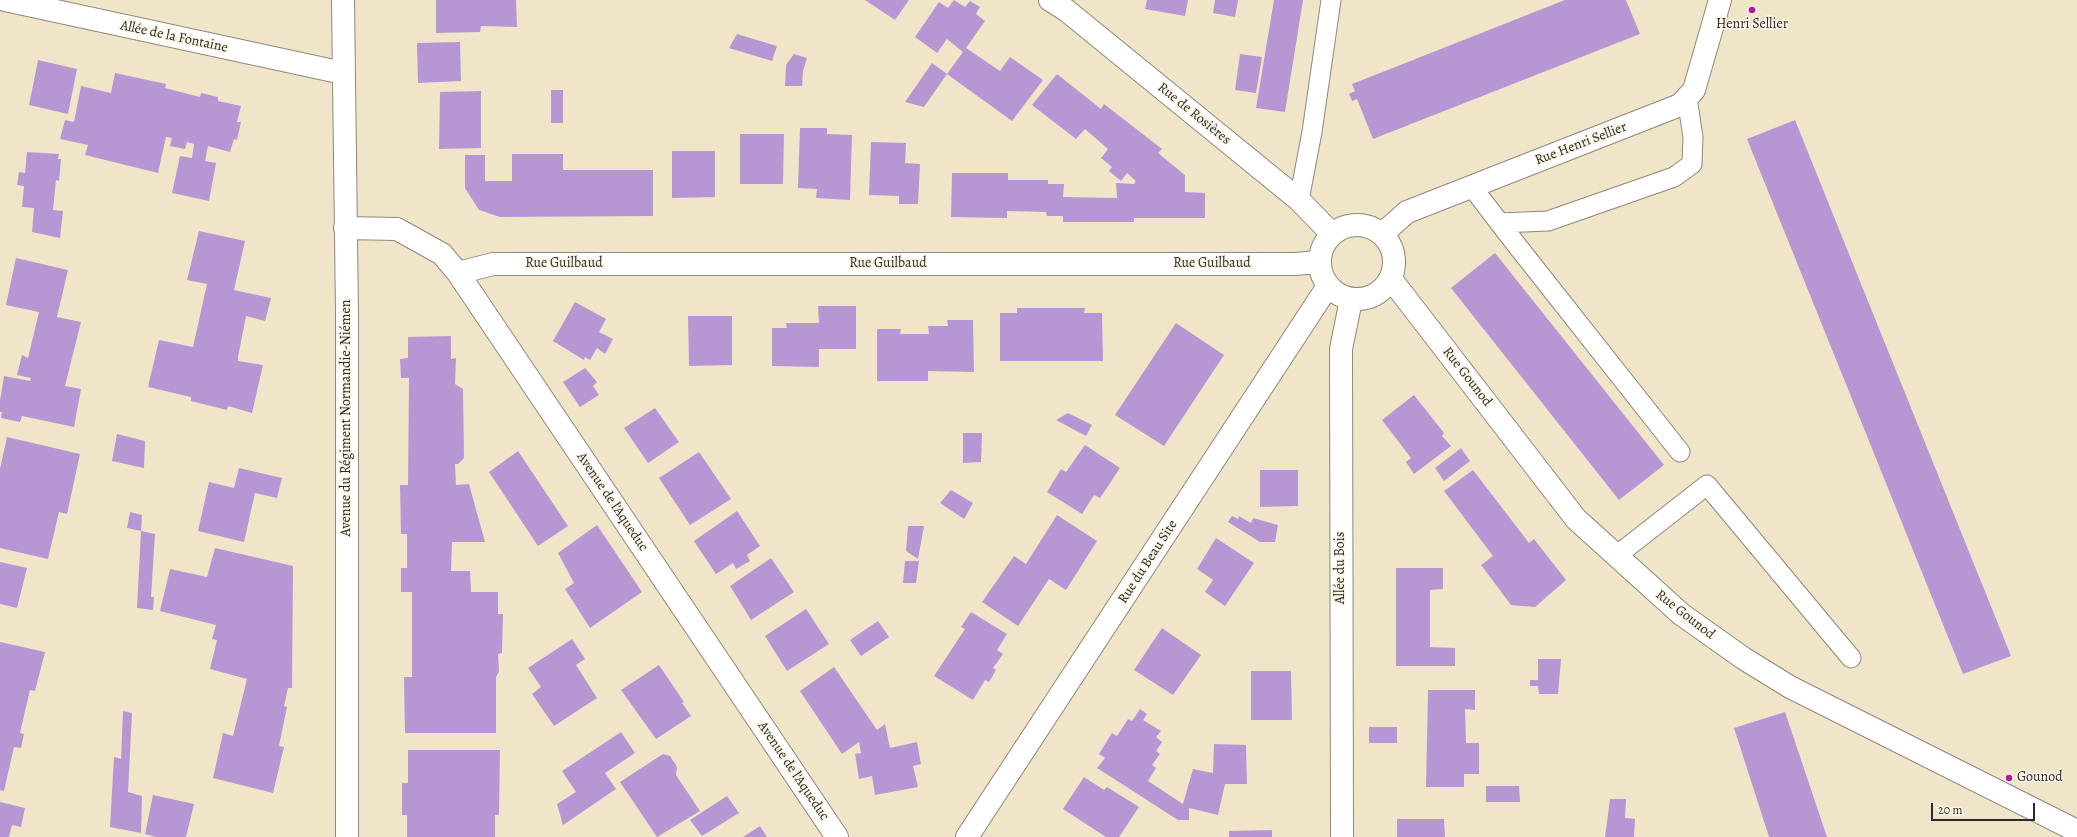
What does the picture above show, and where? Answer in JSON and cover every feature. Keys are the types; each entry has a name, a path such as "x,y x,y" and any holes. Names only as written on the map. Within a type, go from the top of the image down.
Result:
{"street":[{"name":"Allée de la Fontaine","path":"6,0 299,65 343,73"},
{"name":"Avenue du Régiment Normandie-Niémen","path":"343,0 347,313 347,837"},
{"name":"Rue Henri Sellier","path":"1382,234 1407,212 1680,105 1694,90 1720,0"},
{"name":"Rue de Rosières","path":"1062,3 1299,200 1332,234"},
{"path":"1357,225 1371,227 1382,234 1392,247 1395,263 1391,279 1384,289 1375,296 1363,300 1351,300 1338,295 1323,279 1319,262 1323,247 1332,234 1344,227 1357,225"},
{"name":"Avenue de l'Aqueduc","path":"345,228 397,229 442,254 458,274 837,837"},
{"name":"Rue Guilbaud","path":"458,274 492,264 1295,264 1319,262"},
{"name":"Rue Gounod","path":"1391,279 1576,519 1681,614 1743,658 1790,686 2077,831"},
{"name":"Rue du Beau Site","path":"967,837 1328,286"},
{"name":"Allée du Bois","path":"1342,837 1341,349 1351,300"}],"lane":[{"path":"1299,200 1312,132 1331,0"},
{"path":"1500,223 1548,221 1674,177 1692,164 1693,138 1687,98"},
{"path":"1472,186 1680,452"},
{"path":"1616,556 1707,485 1851,658"}],"building":[{"path":"436,0 516,0 517,27 481,26 480,32 436,33"},
{"path":"865,0 909,0 895,20"},
{"path":"954,0 965,7 970,1 980,7 976,14 985,21 966,48 1000,71 1010,57 1043,80 1012,121 947,74 963,52 947,39 937,53 915,37 939,2 948,8"},
{"path":"1147,0 1188,0 1185,16 1145,9"},
{"path":"1215,0 1238,0 1235,17 1213,13"},
{"path":"1274,0 1303,0 1285,112 1256,108"},
{"path":"1565,0 1626,0 1640,34 1373,139 1357,99 1352,101 1349,94 1355,91 1352,84"},
{"path":"737,34 777,46 772,61 729,48"},
{"path":"460,42 461,81 418,83 417,43"},
{"path":"794,54 807,58 803,71 802,86 785,86 786,65"},
{"path":"1240,54 1262,57 1256,93 1235,90"},
{"path":"38,60 77,69 68,114 29,105"},
{"path":"932,63 947,74 924,107 905,102"},
{"path":"115,73 166,84 165,88 200,97 201,93 218,97 218,101 241,106 237,122 241,122 237,140 234,139 230,152 208,146 205,161 216,163 209,201 172,193 180,156 192,158 194,144 187,142 185,149 170,146 172,138 166,137 158,173 85,155 88,145 60,139 65,120 74,122 81,86 111,93"},
{"path":"1057,74 1101,109 1104,104 1162,149 1158,153 1185,175 1185,192 1205,193 1205,218 1134,218 1134,222 1063,222 1063,216 1047,216 1046,212 1007,211 1007,218 951,217 952,173 1008,173 1008,180 1048,180 1048,184 1064,184 1063,197 1117,198 1116,183 1134,184 1136,181 1127,173 1121,181 1109,171 1112,167 1101,158 1108,149 1085,129 1076,139 1032,105"},
{"path":"551,90 563,90 563,123 551,123"},
{"path":"481,91 481,148 439,149 440,92"},
{"path":"1795,120 2011,656 1963,674 1747,139"},
{"path":"800,128 827,128 827,134 852,135 850,200 816,198 817,189 798,188"},
{"path":"740,134 784,134 783,184 740,184"},
{"path":"871,142 906,143 905,163 920,164 918,204 899,204 899,196 869,195"},
{"path":"672,151 715,151 715,197 672,198"},
{"path":"27,152 59,154 58,159 61,159 59,181 56,180 53,210 63,211 60,238 32,232 34,208 22,207 24,186 17,185 19,172 25,173"},
{"path":"512,154 563,154 563,170 653,170 653,216 500,217 479,210 465,188 465,155 485,155 485,181 512,181"},
{"path":"199,231 245,241 234,290 271,298 265,321 246,316 238,357 238,361 263,365 252,413 228,406 227,410 191,401 191,397 148,387 159,340 193,347 207,284 187,280"},
{"path":"1495,253 1664,465 1619,500 1451,288"},
{"path":"16,258 68,270 57,317 81,322 65,386 81,389 74,427 22,416 20,422 1,418 2,412 0,412 0,401 4,376 30,381 31,378 17,375 22,355 28,358 39,312 6,305"},
{"path":"575,302 606,319 599,332 613,339 605,354 597,348 590,360 585,357 584,360 553,341"},
{"path":"818,306 856,306 856,349 819,349 819,367 772,366 772,328 787,328 786,323 819,323"},
{"path":"1017,308 1085,308 1084,313 1102,313 1103,361 1000,361 1000,313 1017,313"},
{"path":"688,316 732,316 732,365 689,366"},
{"path":"947,320 973,320 974,372 928,371 928,381 877,381 877,329 901,329 900,334 929,334 928,326 948,326"},
{"path":"1176,323 1224,355 1164,446 1115,415"},
{"path":"451,336 451,359 456,358 455,384 463,389 464,458 458,464 455,464 456,485 469,484 485,542 452,542 451,571 470,571 471,592 498,592 498,614 503,614 502,653 498,654 499,671 496,677 496,733 405,733 404,677 412,677 412,592 401,592 401,568 407,568 407,534 401,534 400,485 408,485 409,378 401,378 400,359 408,358 408,337"},
{"path":"585,368 597,382 593,386 599,395 580,407 563,382"},
{"path":"1414,395 1444,433 1442,436 1451,446 1414,474 1406,462 1411,458 1382,420"},
{"path":"655,408 679,442 648,463 624,428"},
{"path":"1068,413 1092,425 1086,436 1056,420"},
{"path":"963,433 982,433 981,462 963,463"},
{"path":"117,434 145,441 144,468 112,461"},
{"path":"7,437 80,454 67,514 59,512 48,559 0,548 0,469"},
{"path":"1085,445 1120,468 1100,498 1094,495 1082,514 1047,492 1061,469 1066,472"},
{"path":"1461,448 1470,461 1444,481 1435,468"},
{"path":"518,451 568,526 538,546 489,472"},
{"path":"699,452 731,499 690,525 659,478"},
{"path":"239,468 282,478 277,498 255,493 244,542 198,531 209,482 234,488"},
{"path":"1260,470 1298,470 1298,506 1260,507"},
{"path":"1473,470 1529,543 1534,539 1566,580 1535,607 1511,605 1481,565 1493,556 1444,491"},
{"path":"951,490 973,503 964,519 940,503"},
{"path":"737,511 760,546 747,555 750,561 736,569 733,563 716,574 694,541"},
{"path":"130,512 142,515 141,531 127,528"},
{"path":"1057,515 1097,541 1066,590 1049,579 1018,626 982,602 1014,556 1026,564"},
{"path":"1232,516 1238,519 1239,516 1251,523 1253,518 1278,525 1275,542 1260,542 1228,522"},
{"path":"597,525 642,592 590,628 565,589 574,583 558,553"},
{"path":"908,526 924,526 918,559 906,551"},
{"path":"141,531 155,534 151,597 154,597 153,610 137,608"},
{"path":"1216,538 1254,563 1225,606 1205,592 1213,580 1197,569"},
{"path":"215,548 293,566 292,688 288,688 284,706 287,707 279,746 284,747 273,793 213,778 223,733 233,736 247,679 210,669 217,640 212,639 216,625 160,611 170,569 207,577"},
{"path":"771,558 794,592 751,620 730,586"},
{"path":"905,561 919,561 916,583 903,583"},
{"path":"0,562 27,568 17,608 0,604"},
{"path":"1396,568 1443,568 1443,589 1430,590 1430,647 1455,648 1455,666 1396,666"},
{"path":"806,609 829,644 787,671 765,636"},
{"path":"971,612 1007,634 997,650 1003,654 993,668 996,670 989,682 985,680 973,700 934,676 965,629 961,627"},
{"path":"878,621 889,637 861,656 850,640"},
{"path":"1162,628 1201,655 1173,695 1134,670"},
{"path":"572,639 585,659 576,665 597,698 554,726 532,694 541,687 528,668"},
{"path":"0,642 45,652 35,691 30,690 20,733 24,734 21,748 14,747 4,791 0,790"},
{"path":"1538,659 1561,659 1558,694 1539,694 1538,686 1530,686 1530,680 1538,680"},
{"path":"659,665 684,702 682,703 691,716 656,739 621,690"},
{"path":"834,667 877,730 885,724 890,748 917,742 921,764 913,766 918,787 875,795 872,776 859,779 855,754 861,753 859,742 842,754 800,691"},
{"path":"1251,671 1291,671 1292,720 1251,720"},
{"path":"1428,690 1475,690 1475,710 1465,709 1466,743 1479,743 1479,774 1464,774 1464,787 1426,787"},
{"path":"1140,709 1147,714 1143,720 1161,731 1156,737 1162,742 1156,751 1160,754 1152,765 1156,768 1148,781 1183,804 1193,769 1213,773 1214,744 1246,745 1247,784 1225,784 1218,815 1189,808 1189,820 1178,820 1097,768 1105,758 1099,754 1112,733 1117,736 1128,719 1132,721"},
{"path":"123,711 132,713 128,792 142,796 141,833 110,827 114,757 121,759"},
{"path":"1785,712 1827,837 1769,837 1734,728"},
{"path":"1369,727 1397,727 1397,743 1369,743"},
{"path":"621,732 635,753 605,773 616,789 563,825 557,804 576,792 562,771"},
{"path":"408,750 500,750 499,815 495,815 495,837 407,837 407,815 402,815 402,783 408,783"},
{"path":"663,754 670,756 677,767 676,775 700,811 657,837 620,782"},
{"path":"1084,777 1104,790 1107,787 1139,807 1119,837 1106,837 1063,809"},
{"path":"1486,786 1519,786 1520,802 1486,802"},
{"path":"153,795 194,804 186,837 156,837 145,834"},
{"path":"727,796 739,813 702,836 690,820"},
{"path":"1610,799 1626,799 1625,818 1635,819 1634,837 1605,837"},
{"path":"0,802 25,808 21,827 12,825 9,837 0,837"},
{"path":"1397,819 1444,819 1445,837 1397,837"},
{"path":"760,826 767,837 743,837"},
{"path":"1272,830 1272,837 1229,837 1229,831"}],"place":[{"name":"Henri Sellier","path":"1752,10"},
{"name":"Gounod","path":"2009,778"}]}
